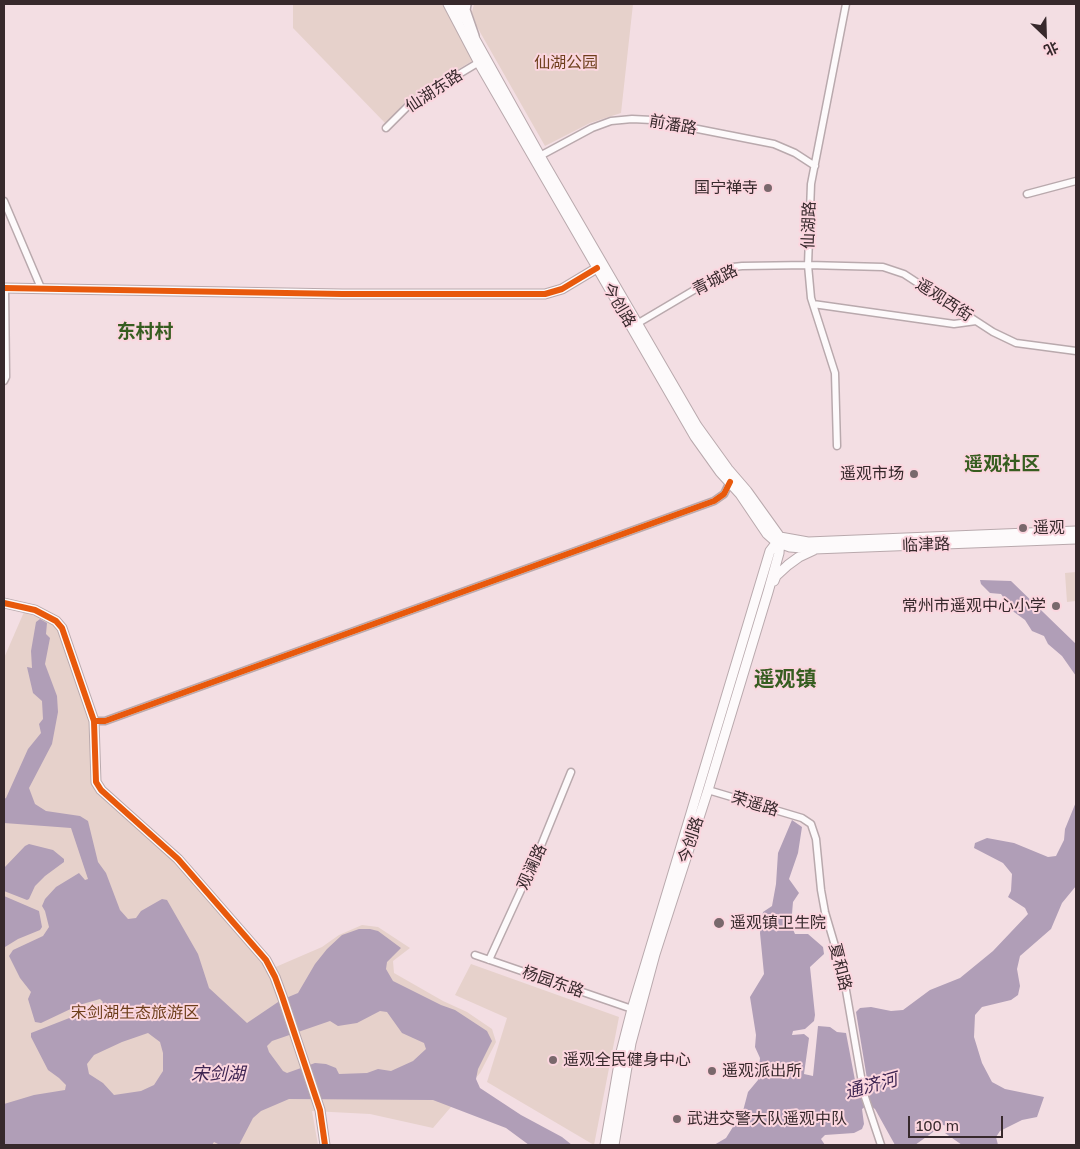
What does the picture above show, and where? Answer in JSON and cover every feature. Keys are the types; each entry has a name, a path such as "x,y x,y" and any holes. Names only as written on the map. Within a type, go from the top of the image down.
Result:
{"highway":[{"path":"465,4 464,10 472,36"}],"main road":[{"name":"今创路","path":"448,4 634,325 695,437 720,472 740,494 767,534 779,541"},
{"name":"今创路","path":"456,4 482,61"},
{"name":"今创路","path":"537,157 597,268 697,426 728,469 747,491 779,541 768,592 708,790 655,954 633,1034 614,1145"},
{"path":"4,288 342,294 545,294 562,289 597,268"},
{"name":"临津路","path":"779,541 808,542 1076,531"},
{"name":"临津路","path":"779,541 790,548 816,549 1076,540"},
{"name":"今创路","path":"605,1145 621,1052 632,1008 770,551 779,541"},
{"path":"768,592 776,576 788,565 816,549"},
{"path":"4,603 35,610 56,621 62,628 94,721 96,782 101,790 178,859 266,960 282,996 320,1110 325,1145"}],"street":[{"name":"仙湖路","path":"837,446 834,373 813,304 808,265 811,184 846,4"},
{"name":"仙湖东路","path":"386,128 411,103 482,61"},
{"name":"前潘路","path":"537,157 592,128 610,121 632,119 652,120 774,144 795,153 815,166"},
{"path":"1027,194 1076,181"},
{"path":"4,200 41,288"},
{"name":"青城路","path":"634,325 733,267 808,265"},
{"name":"遥观西街","path":"808,265 883,267 904,274 993,332 1016,343 1076,351"},
{"path":"4,288 6,377 4,381"},
{"path":"813,304 954,324 976,320"},
{"path":"94,721 106,721 714,501 724,494 730,482"},
{"name":"观澜路","path":"489,960 538,853 571,772"},
{"name":"荣遥路","path":"708,790 802,818"},
{"name":"夏和路","path":"802,818 811,824 814,830 823,905 843,974 864,1094 881,1145"},
{"name":"杨园东路","path":"475,955 632,1008"}],"green space":[{"path":"293,4 442,4 459,31 472,61 407,100 386,124 293,28"},
{"name":"仙湖公园","path":"474,4 633,4 621,113 590,123 545,146 476,25 472,12"},
{"path":"1076,572 1076,601 1067,602 1065,573"},
{"name":"宋剑湖生态旅游区","path":"24,612 52,622 62,635 89,712 92,784 174,862 271,969 322,947 339,935 362,925 378,927 410,948 393,961 394,973 443,1001 467,1012 492,1029 496,1042 480,1073 433,1128 370,1114 312,1111 318,1145 4,1145 4,658"},
{"name":"遥观全民健身中心","path":"471,964 619,1017 594,1145 487,1082 507,1018 455,995"}],"water":[{"path":"980,580 1011,581 1076,644 1076,676 1062,656 1048,644 1044,636 1032,631 1025,620 1014,612 1001,594 990,593 981,584"},
{"name":"宋剑湖","path":"40,619 47,623 46,634 50,638 45,664 57,696 58,712 52,744 29,788 35,804 46,811 80,816 88,821 98,862 106,873 120,910 128,919 136,918 141,911 162,899 167,900 198,954 209,988 247,1023 281,1000 298,993 315,964 342,935 359,929 378,931 401,948 387,962 386,969 393,981 455,1010 487,1031 492,1041 478,1069 476,1079 480,1088 521,1115 562,1137 572,1145 529,1145 506,1128 433,1100 289,1099 261,1111 253,1118 239,1145 220,1145 214,1142 212,1145 4,1145 4,1104 34,1095 65,1090 66,1085 48,1070 31,1037 31,1033 100,1006 103,1002 100,999 79,1005 41,1023 35,1022 28,999 31,992 20,978 9,956 13,950 43,936 49,927 42,906 45,899 56,887 79,873 85,880 88,879 71,828 4,823 4,799 28,749 41,733 39,724 43,719 42,701 33,693 27,667 32,668 31,651 36,622","holes":["380,1011 387,1012 402,1033 424,1043 426,1049 413,1061 391,1071 378,1069 367,1073 339,1074 336,1068 326,1064 315,1063 287,1073 283,1071 269,1052 267,1046 272,1041 330,1021 338,1026 357,1023","148,1033 160,1042 163,1053 163,1071 154,1085 141,1091 114,1095 103,1083 89,1074 87,1064 94,1055"]},
{"name":"通济河","path":"1076,802 1076,886 1062,903 1051,929 1020,956 1017,969 1020,986 1018,995 1011,1000 982,1007 975,1015 974,1037 982,1063 992,1082 1005,1089 1044,1097 1037,1117 1022,1120 1000,1131 996,1137 998,1145 962,1145 945,1133 948,1126 943,1125 915,1145 895,1145 875,1109 865,1107 862,1109 864,1124 862,1129 854,1133 825,1135 821,1139 825,1145 714,1145 726,1138 743,1111 748,1092 758,1080 760,1058 755,1047 756,1035 750,997 764,974 760,933 763,912 772,906 778,853 792,820 802,827 798,853 789,879 799,893 793,902 791,925 795,934 808,934 823,947 824,954 810,967 814,1021 805,1029 793,1031 792,1035 804,1034 809,1038 804,1074 813,1076 818,1026 830,1027 837,1032 846,1033 858,1096 864,1099 868,1097 869,1091 856,1012 860,1008 871,1007 891,1011 903,1010 930,990 960,978 993,951 1028,914 1025,908 1008,897 1011,891 1012,874 1003,863 974,848 975,843 987,838 1014,843 1048,857 1056,856 1064,840 1065,829"},
{"path":"29,844 53,850 64,859 64,862 35,886 27,900 4,891 4,868"},
{"path":"4,896 39,911 42,927 40,930 18,939 5,947 4,946"}],"cycle path":[{"path":"4,288 342,294 545,294 562,289 597,268"},
{"path":"94,721 105,721 714,501 724,494 730,482"},
{"path":"4,603 35,610 56,621 62,628 94,721 96,782 101,790 178,859 266,960 282,996 320,1110 325,1145"}],"place":[{"name":"国宁禅寺","path":"768,188"},
{"name":"遥观市场","path":"914,474"},
{"name":"遥观","path":"1023,528"},
{"name":"常州市遥观中心小学","path":"1056,606"},
{"name":"遥观镇卫生院","path":"719,923"},
{"name":"遥观全民健身中心","path":"553,1060"},
{"name":"遥观派出所","path":"712,1071"},
{"name":"武进交警大队遥观中队","path":"677,1119"}],"district":[{"name":"东村村","path":"145,332"},
{"name":"遥观社区","path":"1002,464"},
{"name":"遥观镇","path":"785,679"}]}
